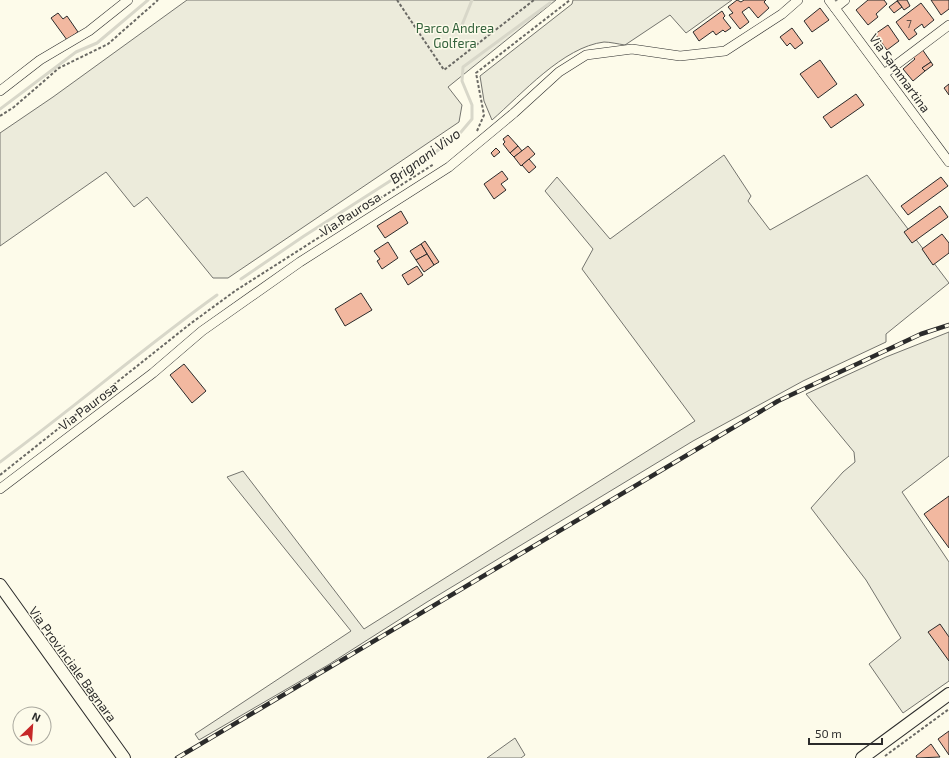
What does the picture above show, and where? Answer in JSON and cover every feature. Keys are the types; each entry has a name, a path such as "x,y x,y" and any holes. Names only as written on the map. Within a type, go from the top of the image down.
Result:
{"main road":[{"name":"Via Provinciale Bagnara","path":"0,585 124,758"},
{"path":"863,758 949,694"}],"street":[{"path":"0,92 40,60 89,31 128,0"},
{"name":"Via Paurosa","path":"0,489 153,372 202,331 300,262 449,166 514,113 559,72 586,55 632,48 680,56 725,51 782,14 798,0"},
{"path":"832,4 846,0"},
{"name":"Via Sammartina","path":"832,4 949,162"},
{"path":"884,74 949,26"}],"path":[{"path":"0,116 14,107 59,68 108,44 158,0"},
{"path":"397,0 444,70 534,0"},
{"path":"472,136 477,131 484,115 476,73 570,0"},
{"path":"0,475 190,324 236,291 439,162"},
{"path":"882,758 949,709"}],"green space":[{"name":"Parco Andrea Golfera","path":"187,0 556,0 448,87 462,105 459,122 228,278 213,278 147,197 134,207 106,172 0,246 0,133 53,97"},
{"path":"573,0 732,0 686,33 670,15 625,45 604,42 589,46 573,53 544,73 492,120 484,101 480,76 572,4"},
{"path":"724,155 751,196 748,201 770,230 867,175 949,283 886,334 886,342 803,381 693,441 427,602 328,665 199,740 195,734 351,631 227,477 243,471 364,629 695,421 582,269 593,249 545,191 557,177 610,239"},
{"path":"949,332 949,456 902,492 949,562 949,681 903,713 869,664 901,638 866,580 811,508 843,472 855,462 854,452 806,394 886,357"},
{"path":"515,738 525,755 521,758 487,758"}],"building":[{"path":"737,0 741,2 744,0 766,0 764,2 769,8 758,18 749,7 742,12 749,22 740,29 729,15 733,13 728,7"},
{"path":"868,0 884,0 887,4 876,14 878,17 868,25 856,10"},
{"path":"897,0 907,0 910,6 904,10"},
{"path":"931,0 949,0 949,9 941,15"},
{"path":"897,1 902,7 894,13 889,7"},
{"path":"921,3 934,20 924,28 922,24 914,30 917,34 909,40 896,22"},
{"path":"820,8 829,20 812,32 804,21"},
{"path":"722,11 725,16 723,18 731,28 725,32 723,30 716,35 713,31 699,41 693,32"},
{"path":"58,13 63,19 67,16 78,32 67,40 51,18"},
{"path":"888,25 899,41 887,50 875,34"},
{"path":"792,28 803,43 795,49 790,43 787,46 780,37"},
{"path":"922,49 931,62 922,68 925,71 913,81 903,69 915,59 913,57"},
{"path":"820,60 837,84 818,98 800,74"},
{"path":"931,62 933,65 925,71 922,68"},
{"path":"949,84 949,95 944,88"},
{"path":"856,94 864,105 831,128 823,117"},
{"path":"508,135 518,146 510,153 503,144 505,142 503,139"},
{"path":"518,146 522,151 514,157 510,153"},
{"path":"528,146 535,154 521,166 514,157"},
{"path":"496,148 500,152 494,157 491,153"},
{"path":"529,159 536,167 529,173 522,165"},
{"path":"502,171 508,179 501,184 506,190 494,199 484,184"},
{"path":"941,177 948,186 908,215 901,206"},
{"path":"940,206 948,217 912,243 904,232"},
{"path":"401,211 408,223 385,238 377,226"},
{"path":"942,234 949,243 949,253 933,265 922,249"},
{"path":"425,241 439,262 434,265 421,244"},
{"path":"388,242 398,258 382,269 377,261 380,259 374,251"},
{"path":"421,244 427,254 416,260 410,251"},
{"path":"427,254 434,265 424,272 416,260"},
{"path":"417,266 423,275 408,285 402,275"},
{"path":"361,293 372,310 345,326 335,309"},
{"path":"184,364 206,391 192,403 170,375"},
{"path":"949,496 949,548 924,514"},
{"path":"940,624 949,637 949,661 928,632"},
{"path":"949,731 949,755 938,739"},
{"path":"931,744 940,757 917,758 916,756"}],"waterway":[{"path":"0,109 76,52 97,43 148,0"},
{"path":"457,29 462,25 472,0"},
{"name":"Brignani Vivo","path":"241,279 304,236 437,151 461,132 472,119 472,105 462,81 463,67 550,3"},
{"path":"0,462 55,421 189,315 217,295"}],"railway":[{"path":"177,758 778,401 921,334 949,325"}]}
